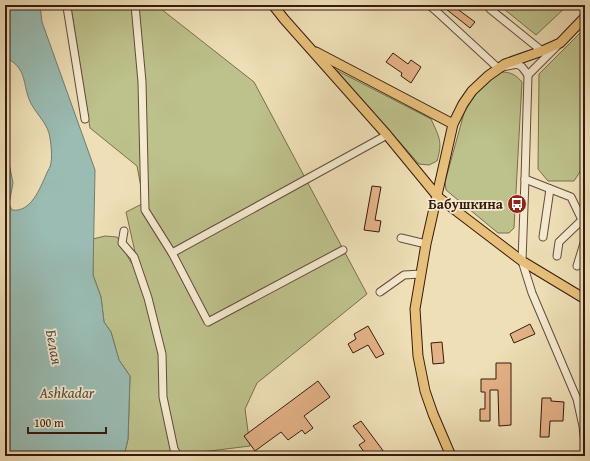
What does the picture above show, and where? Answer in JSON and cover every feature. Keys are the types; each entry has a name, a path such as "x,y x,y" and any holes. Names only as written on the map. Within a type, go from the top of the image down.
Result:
{"main road":[{"path":"273,5 387,135 438,197 522,261 585,298"},
{"path":"451,456 433,414 425,390 418,356 415,309 426,244 438,197 453,124 463,104 472,92 498,68 560,43 585,17"},
{"path":"311,49 453,124"}],"street":[{"path":"69,5 68,7 85,119"},
{"path":"136,5 142,82 145,210 172,253 208,322 343,250"},
{"path":"429,5 498,68 517,64 522,67 528,75 526,179 522,261 532,293 577,399 583,426 585,445"},
{"path":"488,5 490,9 542,51"},
{"path":"528,75 560,43"},
{"path":"172,253 387,135"},
{"path":"526,179 571,197 584,223 559,242 557,256"},
{"path":"543,237 550,188"},
{"path":"124,231 122,243 134,257 148,298 162,354 163,396 174,449 178,456"},
{"path":"401,238 426,244"},
{"path":"577,266 585,240"},
{"path":"380,292 404,276 421,274"}],"green space":[{"path":"118,5 156,5 254,82 367,294 257,383 245,409 250,446 169,456 124,456 128,439 130,376 119,360 111,332 104,322 101,297 93,275 93,239 105,236 117,237 129,260 139,270 126,212 144,203 137,166 90,128 71,8"},
{"path":"499,5 568,5 536,35"},
{"path":"585,28 585,164 574,181 548,181 538,169 539,74"},
{"path":"336,70 431,119 440,144 437,161 429,165 419,164"},
{"path":"501,72 513,74 522,82 514,228 509,233 498,233 446,190 445,182 464,113 473,97 489,80"}],"water":[{"name":"Ashkadar","path":"5,5 40,5 42,22 95,170 93,275 101,297 104,322 111,332 119,360 130,376 128,439 124,456 5,456 5,330 7,327 5,290 5,110 7,153 13,183 9,204 12,210 19,210 30,204 50,167 52,155 49,133 29,99 19,68 10,60 5,63"},
{"path":"5,96 7,99 5,110"}],"building":[{"path":"441,5 452,5 475,22 470,28"},
{"path":"393,53 408,64 411,60 421,67 411,83 401,76 402,73 386,62"},
{"path":"372,186 381,187 375,220 381,221 379,232 364,230"},
{"path":"530,324 535,334 514,343 510,334"},
{"path":"368,326 384,354 376,358 368,345 353,353 348,344 356,339 354,334"},
{"path":"442,342 444,363 433,364 431,343"},
{"path":"496,363 511,363 511,425 499,426 498,390 490,390 490,421 480,421 480,409 485,409 485,392 481,392 481,379 496,379"},
{"path":"318,381 330,397 304,416 313,428 305,434 302,430 288,440 281,432 255,451 244,436"},
{"path":"542,398 551,398 551,401 564,402 563,421 550,421 549,437 540,437"},
{"path":"361,421 387,456 367,456 359,445 365,441 353,426"}],"place":[{"name":"Бабушкина","path":"517,204"}],"water label":[{"name":"Белая","path":"54,347"}]}
